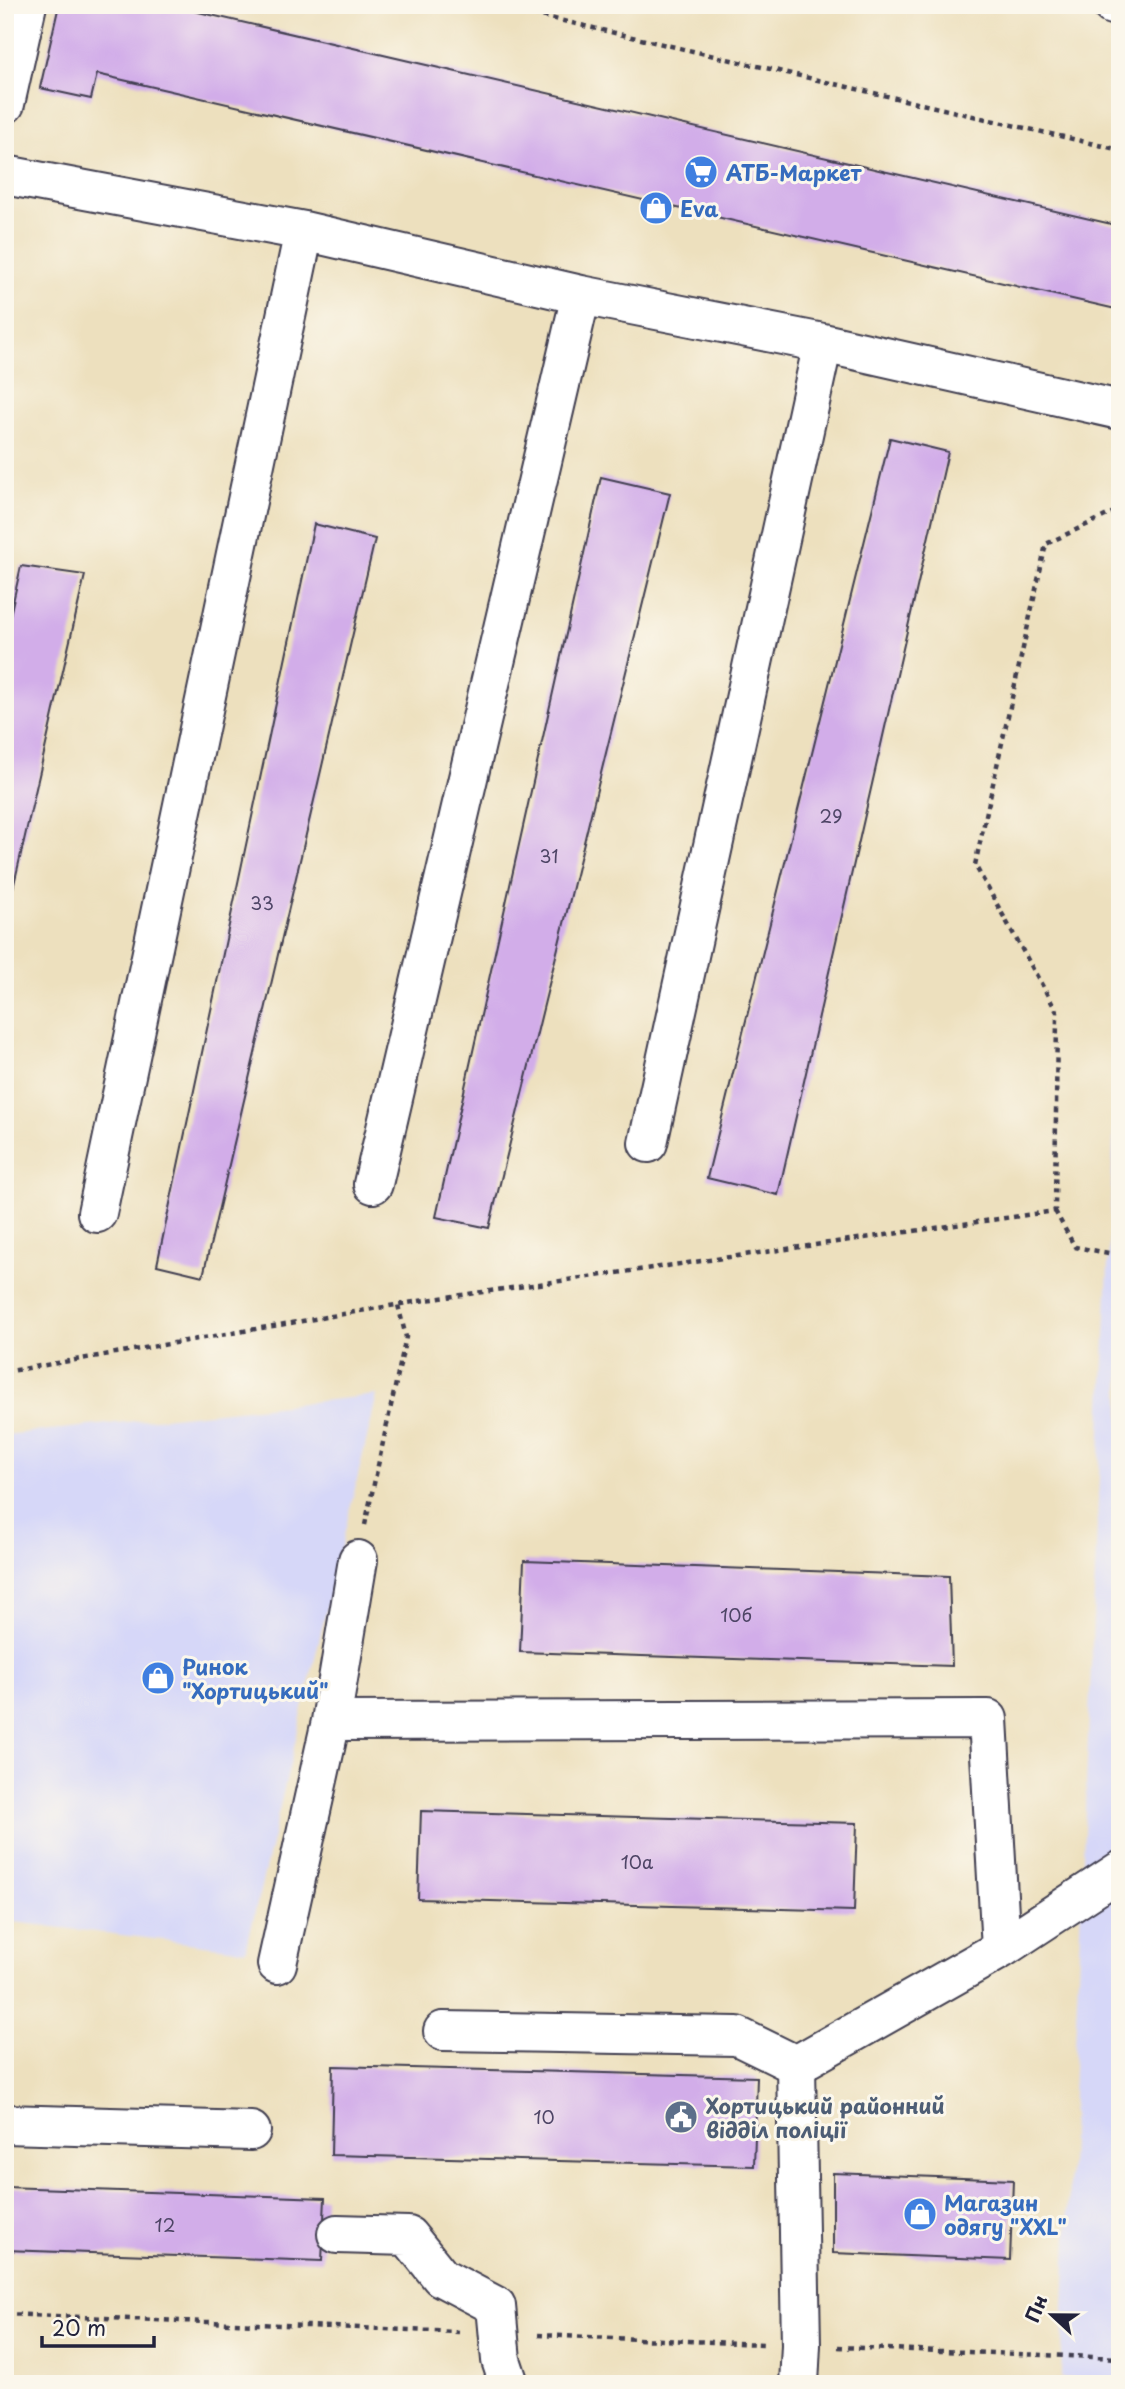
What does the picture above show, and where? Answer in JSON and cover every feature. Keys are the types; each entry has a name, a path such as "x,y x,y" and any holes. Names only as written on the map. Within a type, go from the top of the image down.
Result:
{"street":[{"path":"5,104 27,5"},
{"path":"1112,5 1120,7"},
{"path":"5,175 304,231 581,295 823,344 1120,410"},
{"path":"97,1213 304,231"},
{"path":"373,1184 581,295"},
{"path":"649,1143 823,344"},
{"path":"277,1964 331,1721 358,1560"},
{"path":"331,1721 988,1718 1001,1950"},
{"path":"796,2065 1001,1950 1120,1871"},
{"path":"443,2031 737,2036 796,2065"},
{"path":"796,2065 801,2345 799,2384"},
{"path":"5,2124 251,2131"},
{"path":"337,2234 408,2236 442,2277 496,2306 501,2360 509,2384"}],"path":[{"path":"494,5 1120,150"},
{"path":"1120,509 1046,544 975,865 1057,1012 1055,1211 1075,1247 1120,1255"},
{"path":"5,1372 398,1304 1055,1211"},
{"path":"358,1560 406,1337 398,1304"},
{"path":"5,2314 466,2332"},
{"path":"536,2335 1120,2358"}],"shaded area":[{"path":"1120,981 1120,2380 1061,2378"},
{"name":"Ринок \"Хортицький\"","path":"377,1395 246,1950 5,1921 5,1435"}],"building":[{"path":"59,5 168,5 1120,226 1120,310 97,74 91,99 40,88"},
{"path":"890,438 948,452 778,1195 707,1178"},
{"path":"601,477 670,493 489,1228 436,1217"},
{"path":"314,524 375,539 203,1276 157,1265"},
{"path":"21,566 85,575 6,919 5,638"},
{"path":"524,1561 949,1576 952,1666 520,1652"},
{"path":"421,1811 857,1823 854,1911 418,1899"},
{"path":"333,2066 757,2077 754,2166 331,2155"},
{"path":"833,2173 1013,2180 1010,2260 833,2253"},
{"path":"5,2187 325,2198 322,2261 5,2250"}],"place":[{"name":"АТБ-Маркет","path":"701,172"},
{"name":"Eva","path":"656,208"},
{"name":"Ринок \"Хортицький\"","path":"158,1678"},
{"name":"Хортицький районний відділ поліції","path":"681,2117"},
{"name":"Магазин одягу \"XXL\"","path":"920,2214"}]}
